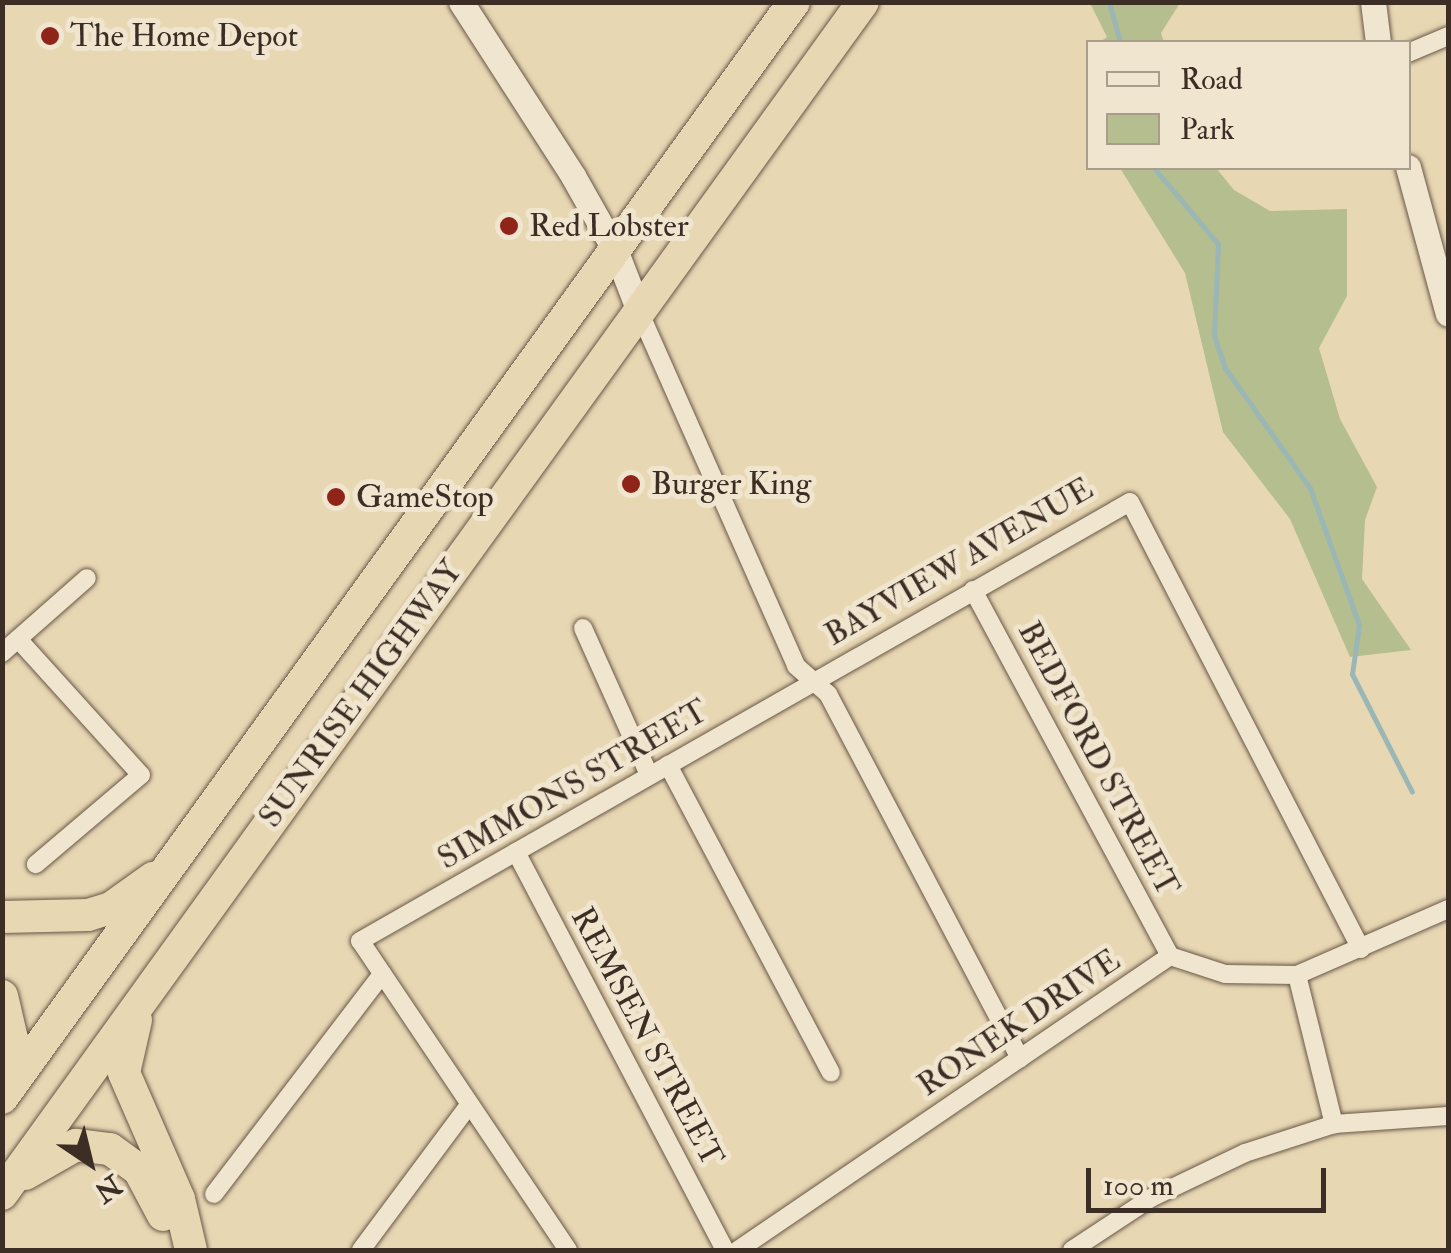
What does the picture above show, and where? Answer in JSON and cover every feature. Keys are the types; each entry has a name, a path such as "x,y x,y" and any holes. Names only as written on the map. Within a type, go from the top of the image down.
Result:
{"highway":[{"name":"SUNRISE HIGHWAY","path":"2,1098 794,2"},
{"name":"SUNRISE HIGHWAY","path":"3,1194 863,2"},
{"path":"2,917 88,915 111,908 176,860"},
{"path":"150,988 127,1042 124,1073 179,1199 191,1250"},
{"path":"2,996 12,1038 2,1078"},
{"path":"3,1194 40,1162 76,1145 110,1149 138,1170 160,1203 173,1250"}],"street":[{"path":"460,2 616,252 639,310"},
{"path":"1372,2 1378,40"},
{"path":"1411,52 1448,36"},
{"path":"1409,170 1448,311"},
{"name":"BAYVIEW AVENUE","path":"639,310 796,666 815,681 1130,502 1360,948"},
{"path":"2,653 87,578"},
{"name":"BEDFORD STREET","path":"972,590 1170,956"},
{"path":"584,628 649,775"},
{"path":"18,639 140,774 36,864"},
{"path":"815,681 828,694 1020,1058"},
{"name":"SIMMONS STREET","path":"382,974 360,941 815,681"},
{"path":"668,765 832,1073"},
{"name":"REMSEN STREET","path":"516,852 725,1250"},
{"path":"1360,948 1448,909"},
{"name":"RONEK DRIVE","path":"738,1250 1170,956 1224,974 1297,975 1360,948"},
{"path":"214,1194 382,974 568,1250"},
{"path":"1297,975 1334,1124"},
{"path":"361,1250 470,1105"},
{"path":"1072,1250 1202,1171 1334,1124 1448,1116"}],"green space":[{"path":"1090,3 1180,3 1161,33 1163,40 1103,40 1107,37"},
{"path":"1121,170 1218,170 1234,190 1270,211 1347,209 1347,296 1319,348 1340,419 1377,487 1365,520 1362,579 1411,650 1350,657 1290,519 1223,432 1185,273"}],"waterway":[{"path":"1109,2 1119,40"},
{"path":"1156,170 1218,244 1214,336 1225,368 1310,488 1359,625 1352,674 1412,792"}],"place":[{"name":"The Home Depot","path":"50,36"},
{"name":"Red Lobster","path":"509,226"},
{"name":"Burger King","path":"631,484"},
{"name":"GameStop","path":"336,497"}]}
